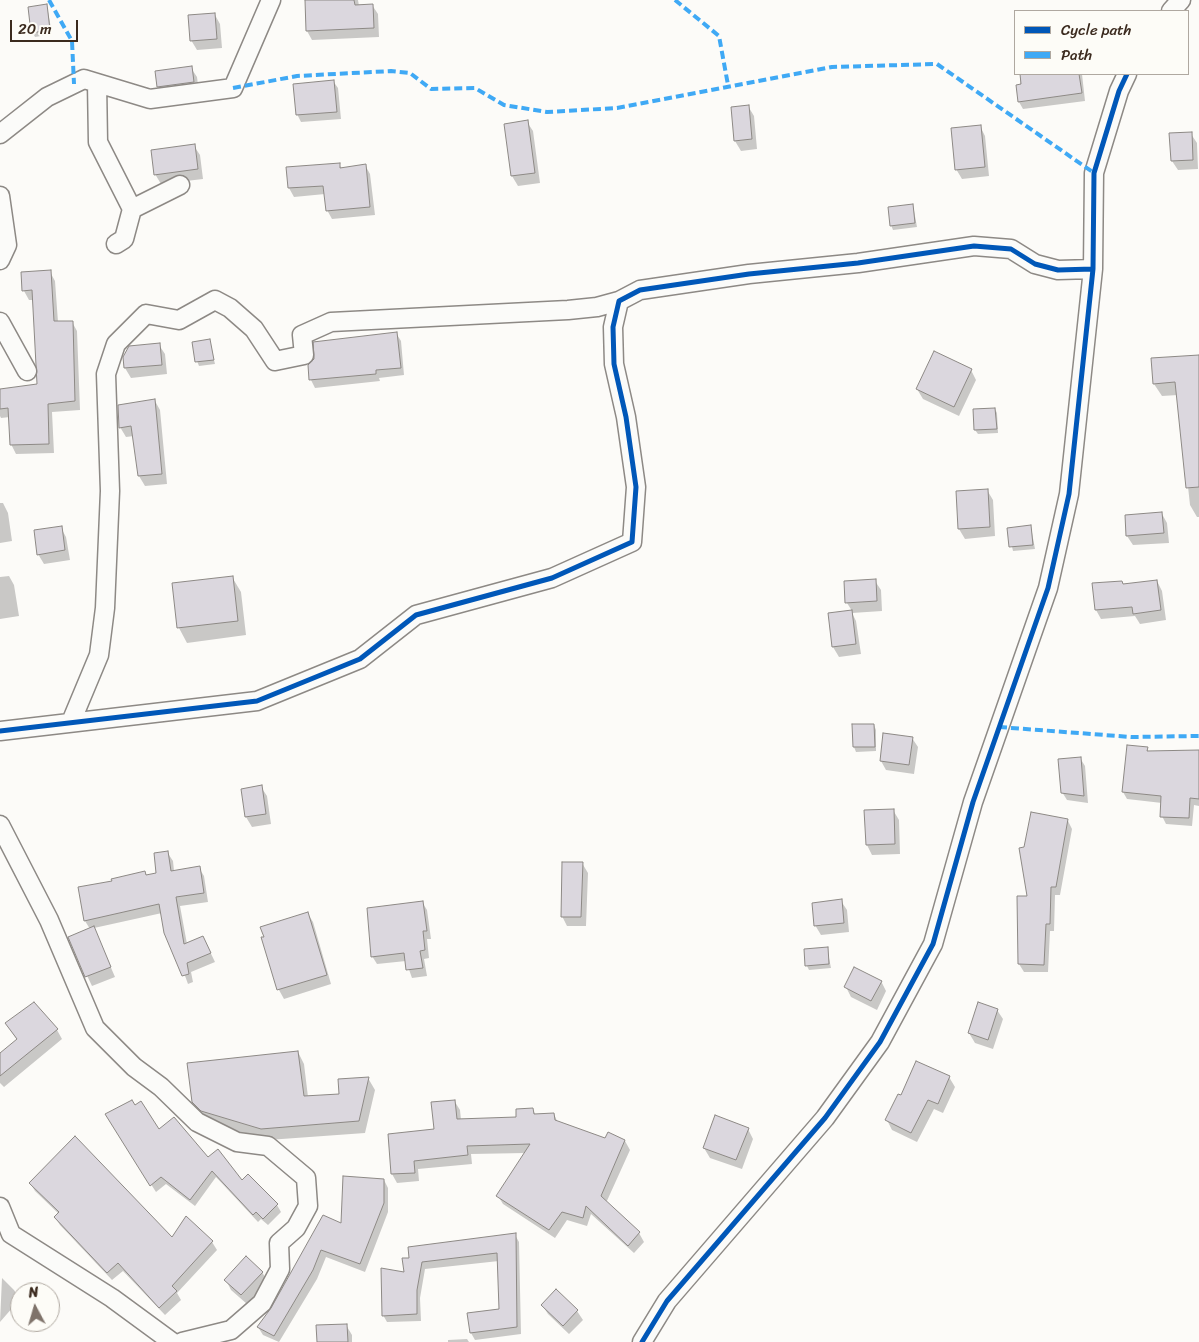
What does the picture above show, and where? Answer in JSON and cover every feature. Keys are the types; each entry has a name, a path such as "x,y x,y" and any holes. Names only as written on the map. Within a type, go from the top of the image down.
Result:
{"street":[{"path":"0,134 47,97 84,79 150,99 234,88 271,0"},
{"path":"1172,10 1182,0"},
{"path":"642,1342 667,1301 825,1118 880,1042 933,944 973,802 1048,588 1069,494 1093,270 1094,173 1119,91 1127,75"},
{"path":"97,83 98,142 132,209 124,238 116,244"},
{"path":"132,209 180,185"},
{"path":"0,196 7,245 0,260"},
{"path":"71,722 100,655 105,608 110,491 106,374 116,344 146,314 179,320 215,300 230,308 254,329 275,361 304,355 302,335 331,322 597,307 619,301 640,290 858,263 974,246 1011,249 1035,264 1058,270 1093,270"},
{"path":"0,731 257,701 360,659 416,615 552,578 632,542 636,487 626,417 614,354 613,327 619,301"},
{"path":"0,322 28,371"},
{"path":"0,825 49,920 95,1028 134,1068 161,1087 197,1122 237,1142 268,1146 306,1178 308,1206 296,1228 279,1244 280,1269 262,1303 231,1330 182,1342"},
{"path":"0,1206 11,1234 112,1298 172,1342"}],"building":[{"path":"305,0 354,0 355,5 373,4 374,28 306,31"},
{"path":"47,4 50,30 31,33 28,7"},
{"path":"215,13 217,39 190,41 188,15"},
{"path":"192,66 194,82 157,87 155,71"},
{"path":"1020,75 1079,75 1082,93 1018,102 1016,85 1021,84"},
{"path":"334,80 337,112 296,115 293,84"},
{"path":"749,105 752,139 734,141 731,107"},
{"path":"528,120 535,173 511,176 504,124"},
{"path":"981,125 985,167 955,170 951,128"},
{"path":"1192,132 1193,160 1171,161 1169,133"},
{"path":"195,144 198,169 154,175 151,150"},
{"path":"340,163 340,168 366,164 370,207 326,211 323,186 288,188 286,167"},
{"path":"913,204 915,223 890,226 888,207"},
{"path":"51,270 54,321 73,321 75,401 48,404 49,444 10,445 8,408 0,409 0,389 37,384 32,290 22,291 21,272"},
{"path":"397,332 401,368 376,370 376,374 309,380 308,365 314,359 313,342"},
{"path":"210,339 214,360 195,362 192,342"},
{"path":"160,343 162,365 124,368 123,357 129,346"},
{"path":"934,351 972,369 954,407 916,389"},
{"path":"1199,355 1199,487 1186,488 1175,382 1153,384 1151,358"},
{"path":"155,399 162,474 138,476 131,426 119,428 118,405"},
{"path":"995,408 997,429 974,430 973,409"},
{"path":"988,489 990,527 958,529 956,491"},
{"path":"1162,512 1164,533 1126,536 1125,515"},
{"path":"1031,525 1033,545 1009,547 1007,528"},
{"path":"62,526 65,550 37,555 34,530"},
{"path":"233,576 238,621 177,628 172,583"},
{"path":"876,579 877,601 845,603 844,581"},
{"path":"1157,580 1161,610 1133,614 1132,607 1095,610 1092,583 1122,581 1123,584"},
{"path":"852,610 856,644 832,647 828,613"},
{"path":"852,724 874,724 875,747 853,747"},
{"path":"883,733 913,737 909,765 880,761"},
{"path":"1127,745 1148,747 1147,751 1199,750 1199,799 1190,798 1189,818 1160,817 1161,796 1122,792"},
{"path":"1081,757 1084,796 1061,793 1058,759"},
{"path":"262,785 266,814 245,817 241,789"},
{"path":"894,809 895,844 866,845 864,810"},
{"path":"1031,812 1068,819 1056,887 1051,887 1050,924 1046,924 1044,965 1018,964 1017,896 1027,896 1019,848 1024,847"},
{"path":"168,851 171,871 200,866 204,893 176,897 184,944 203,936 211,953 187,963 189,974 182,976 164,933 159,904 84,921 78,887 112,881 111,879 145,871 146,875 156,873 154,853"},
{"path":"562,862 583,862 581,917 561,917"},
{"path":"842,899 844,923 814,926 812,903"},
{"path":"423,901 427,931 423,931 425,950 420,951 423,968 406,970 404,953 371,957 367,908"},
{"path":"308,912 327,975 277,990 261,937 264,937 260,927"},
{"path":"94,926 111,967 85,977 68,937"},
{"path":"828,947 829,964 805,966 804,949"},
{"path":"854,967 882,981 871,1001 844,987"},
{"path":"34,1002 58,1029 0,1076 0,1053 17,1039 5,1023"},
{"path":"978,1002 998,1009 988,1040 968,1033"},
{"path":"298,1051 304,1096 339,1094 338,1079 369,1077 359,1121 261,1129 201,1111 192,1102 187,1063"},
{"path":"916,1061 950,1076 938,1104 928,1100 911,1133 885,1120 898,1094 901,1095"},
{"path":"132,1100 135,1105 141,1101 159,1129 174,1117 208,1157 218,1149 242,1180 248,1174 278,1204 263,1219 256,1212 253,1215 212,1171 190,1200 161,1177 150,1186 105,1114"},
{"path":"455,1100 457,1119 516,1117 516,1109 533,1108 534,1114 554,1113 555,1120 605,1138 608,1132 625,1140 601,1196 640,1232 628,1246 586,1206 583,1218 562,1212 549,1230 496,1196 530,1144 467,1146 468,1155 414,1161 415,1173 391,1174 388,1134 434,1129 431,1102"},
{"path":"715,1115 749,1128 736,1160 703,1148"},
{"path":"75,1136 172,1237 186,1216 213,1241 172,1286 177,1291 159,1308 118,1263 107,1273 54,1217 59,1212 29,1183"},
{"path":"343,1176 384,1179 384,1203 360,1264 321,1250 313,1270 274,1336 257,1327 271,1308 323,1215 341,1223"},
{"path":"516,1233 517,1327 470,1333 467,1313 499,1309 497,1253 422,1262 417,1290 417,1314 382,1316 381,1268 404,1272 402,1258 409,1258 408,1247"},
{"path":"246,1256 263,1272 241,1295 224,1280"},
{"path":"556,1289 578,1310 563,1326 541,1305"},
{"path":"347,1324 348,1342 317,1342 316,1325"}],"marked path":[{"path":"49,0 72,41 74,84"},
{"path":"675,0 719,36 728,85"},
{"path":"233,88 297,76 391,71 410,73 431,89 475,88 504,105 547,112 617,108 832,67 937,64 1094,173"},
{"path":"999,727 1131,737 1199,736"}],"cycle path":[{"path":"642,1342 667,1301 825,1118 880,1042 933,944 973,802 1048,588 1069,494 1093,269 1094,173 1119,91 1127,75"},
{"path":"0,731 257,701 360,659 416,615 552,578 632,542 636,487 626,417 614,364 613,327 619,301 640,290 749,274 858,263 974,246 1011,249 1035,264 1058,270 1093,269"}]}
